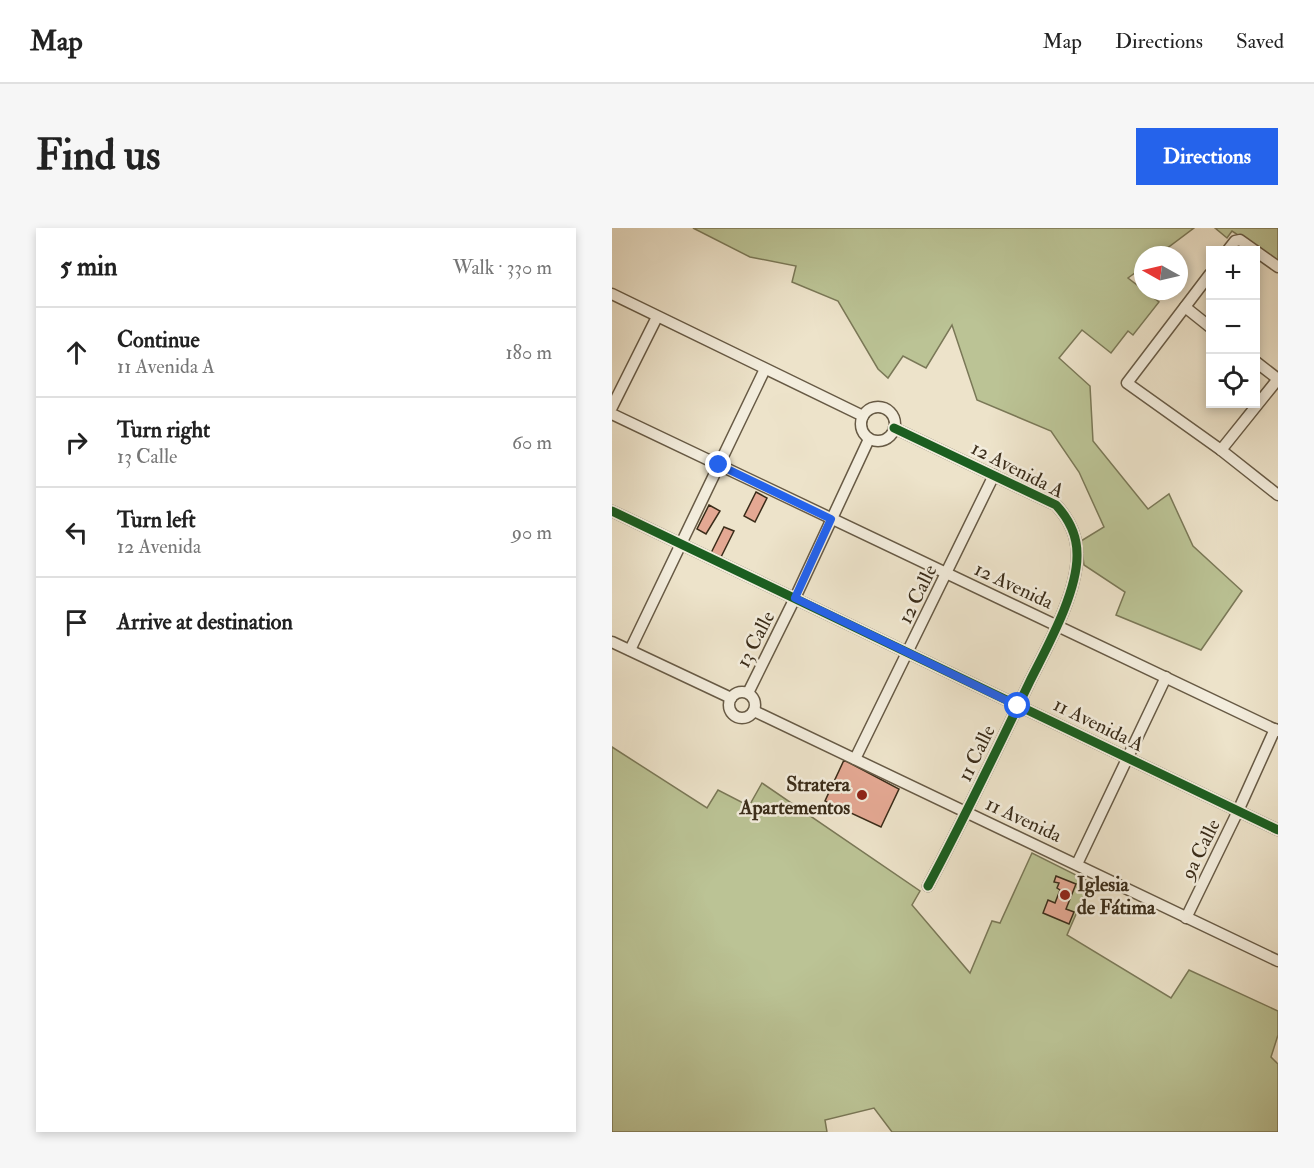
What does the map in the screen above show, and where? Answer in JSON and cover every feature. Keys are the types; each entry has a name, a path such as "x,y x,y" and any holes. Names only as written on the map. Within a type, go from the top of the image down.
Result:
{"street":[{"path":"1231,246 1235,241 1240,240 1248,246"},
{"path":"1260,254 1278,267"},
{"path":"1206,279 1127,383 1221,450 1278,495"},
{"path":"612,294 863,416"},
{"path":"1185,307 1206,324"},
{"path":"612,407 657,317"},
{"path":"1221,450 1278,379 1260,365"},
{"path":"630,650 765,369"},
{"path":"871,409 886,410 893,417 894,428 884,440 869,439 861,428 863,416 871,409"},
{"name":"12 Avenida","path":"612,414 1277,730"},
{"name":"12 Avenida A","path":"894,428 1056,505 1072,527 1077,553 1074,578"},
{"name":"13 Calle","path":"748,693 869,439"},
{"name":"12 Calle","path":"855,759 994,476"},
{"name":"11 Avenida A","path":"612,511 1278,830"},
{"name":"11 Calle","path":"928,886 967,812 1057,625 1074,578"},
{"path":"612,642 730,698"},
{"path":"1077,864 1166,677"},
{"path":"736,693 748,693 756,702 754,711 748,717 736,717 730,711 730,698 736,693"},
{"name":"11 Avenida","path":"754,711 1278,961"},
{"name":"9a Calle","path":"1186,918 1277,730"}],"green space":[{"path":"693,228 1194,228 1170,246 1134,246 1134,274 1128,278 1134,283 1134,300 1159,302 1133,335 1128,331 1111,353 1082,330 1059,358 1090,386 1093,441 1148,509 1169,494 1193,546 1242,591 1201,650 1116,615 1125,592 1084,565 1081,541 1104,527 1079,472 1051,431 977,400 952,325 926,368 903,356 888,378 878,369 838,301 792,282 796,266 750,257"},
{"path":"1215,228 1278,228 1278,261 1260,249 1260,246 1255,246 1232,231 1227,238"},
{"path":"612,747 707,808 718,790 749,806 762,783 920,891 912,905 970,973 992,921 1000,923 1032,853 1090,882 1067,935 1171,998 1189,970 1278,1011 1278,1035 1271,1057 1278,1064 1278,1132 892,1132 874,1108 825,1120 827,1132 612,1132"}],"building":[{"path":"756,492 767,498 755,522 744,516"},
{"path":"709,505 720,511 706,534 697,529"},
{"path":"724,527 734,531 721,557 711,553"},
{"name":"Stratera Apartementos","path":"844,760 899,789 881,827 825,801"},
{"name":"Iglesia de Fátima","path":"1056,876 1076,884 1066,909 1074,912 1069,924 1043,913 1048,900 1055,903 1060,890 1057,888 1059,883 1054,882"}],"cycle path":[{"path":"894,428 1056,505 1065,516 1077,547 1076,569 1072,585 1053,636 928,886"},
{"path":"612,511 1278,830"}],"place":[{"name":"Stratera Apartementos","path":"862,795"},
{"name":"Iglesia de Fátima","path":"1065,895"}],"route":[{"path":"719,465 831,519 795,598 1018,706"}]}
